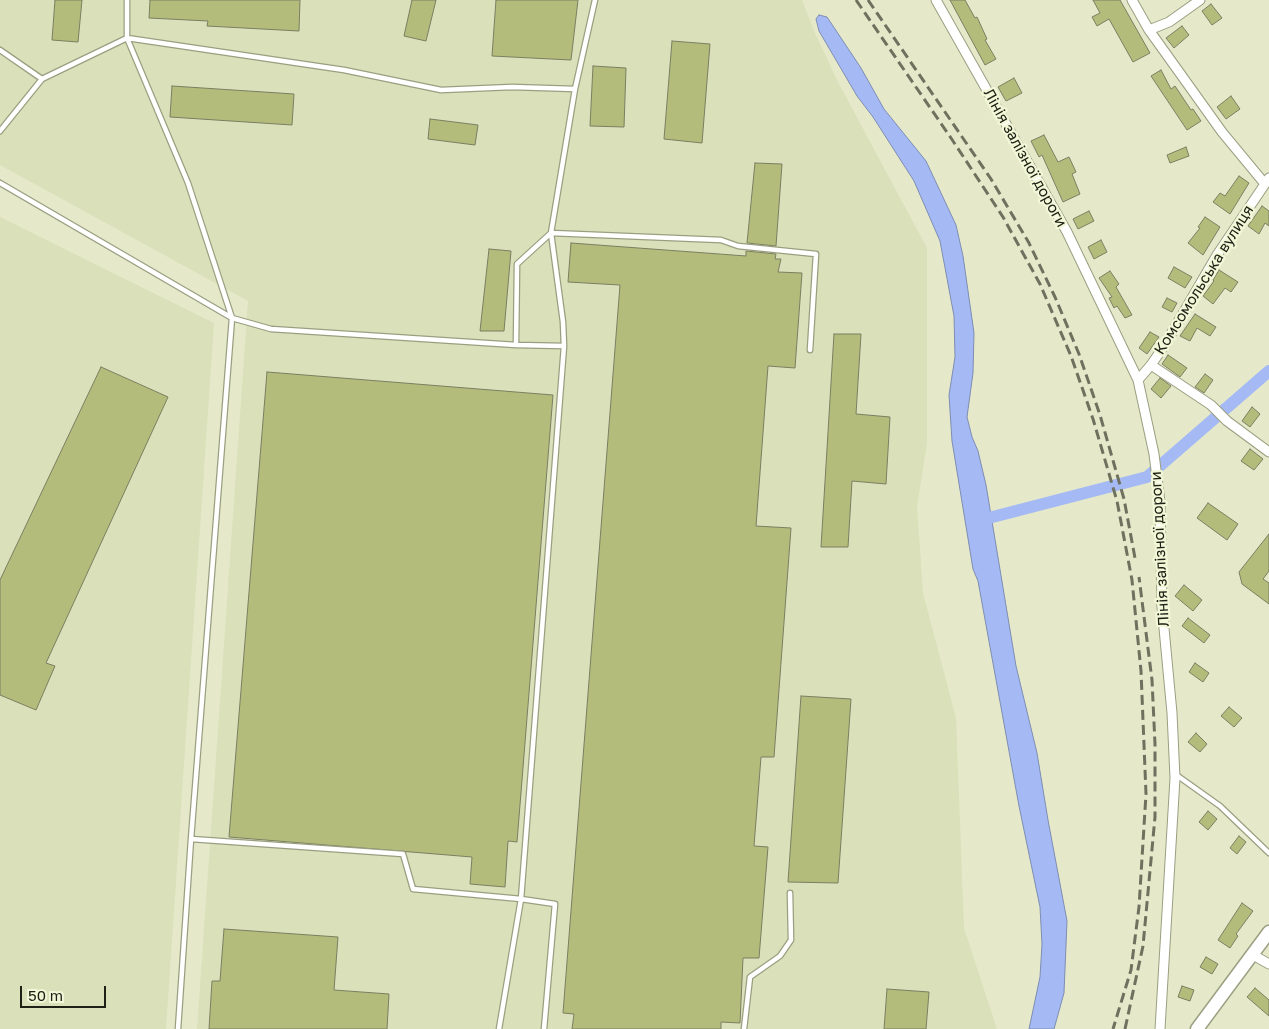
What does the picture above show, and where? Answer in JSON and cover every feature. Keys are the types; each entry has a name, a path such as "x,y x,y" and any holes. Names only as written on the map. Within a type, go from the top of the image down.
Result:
{"street":[{"name":"Лінія залізної дороги","path":"936,0 1067,232 1138,380 1158,479 1162,607 1172,713 1174,774 1160,1029"},
{"path":"1132,0 1149,30 1222,132 1267,181"},
{"path":"1149,30 1169,22 1200,0"},
{"name":"Комсомольська вулиця","path":"1138,380 1164,346 1217,255 1267,181"},
{"path":"1151,365 1210,405 1227,421 1269,452"},
{"path":"1197,1029 1254,955 1269,932"},
{"path":"1254,955 1269,964"}],"lane":[{"path":"127,0 127,38 188,183 232,318 178,1029"},
{"path":"499,1029 521,899 564,346 563,322 551,233 575,89 595,0"},
{"path":"0,131 42,79 127,38 344,70 441,90 512,87 575,89"},
{"path":"0,50 42,79"},
{"path":"0,183 232,318 271,329 564,346"},
{"path":"516,344 517,264 551,233 721,240 738,246 816,254 810,350"},
{"path":"1174,774 1220,806 1269,853"},
{"path":"191,839 403,854 413,888 555,904 544,1029"},
{"path":"744,1029 750,977 780,956 791,940 790,893"}],"shaded area":[{"path":"0,0 802,0 838,82 927,248 927,444 917,506 923,593 956,718 964,928 997,1029 197,1029 248,301 0,165"},
{"path":"0,217 214,323 166,1029 0,1029"}],"water":[{"path":"819,15 827,17 861,68 884,109 926,161 956,225 963,256 974,333 973,373 967,417 986,485 1016,666 1037,753 1067,921 1064,993 1054,1029 1029,1029 1040,977 1042,944 1040,907 1019,806 978,581 973,569 952,441 949,395 955,357 954,316 940,241 914,181 873,117 857,96 819,31 816,19"}],"building":[{"path":"55,0 82,0 78,42 52,40"},
{"path":"150,0 300,0 299,31 207,26 208,21 149,18"},
{"path":"412,0 436,0 426,41 404,36"},
{"path":"496,0 578,0 571,60 492,56"},
{"path":"950,0 965,0 975,18 977,17 987,39 985,40 996,59 985,65"},
{"path":"1093,0 1120,0 1150,53 1133,62 1109,19 1097,26 1092,17 1100,13"},
{"path":"1211,4 1222,18 1212,25 1202,11"},
{"path":"1182,26 1189,35 1174,48 1166,38"},
{"path":"672,41 710,44 702,143 664,139"},
{"path":"593,66 626,68 624,127 590,126"},
{"path":"1161,70 1171,89 1175,86 1201,121 1187,130 1151,76"},
{"path":"1014,78 1022,93 1006,101 998,87"},
{"path":"172,86 294,94 292,125 170,117"},
{"path":"1231,96 1240,109 1226,119 1217,107"},
{"path":"430,119 478,125 475,145 428,139"},
{"path":"1044,135 1058,162 1069,157 1076,172 1072,174 1080,194 1063,202 1042,155 1039,157 1031,141"},
{"path":"1186,147 1189,156 1170,163 1167,155"},
{"path":"755,163 782,164 776,246 747,243"},
{"path":"1239,176 1249,183 1230,214 1213,202 1220,193 1225,196"},
{"path":"1262,206 1269,211 1269,226 1265,223 1259,234 1248,226"},
{"path":"1089,211 1094,221 1078,229 1073,219"},
{"path":"1205,217 1220,227 1203,255 1188,243 1200,228 1198,227"},
{"path":"1101,240 1107,252 1094,259 1088,247"},
{"path":"571,243 746,256 746,251 776,254 775,259 781,259 778,272 802,273 795,368 768,366 756,526 791,528 774,757 761,757 754,846 768,847 759,958 743,958 740,1023 721,1022 721,1029 572,1029 574,1014 563,1013 620,285 568,282"},
{"path":"489,249 511,251 504,331 480,331"},
{"path":"1174,267 1192,277 1185,288 1168,278"},
{"path":"1219,270 1238,282 1231,292 1225,288 1213,304 1203,296 1214,281"},
{"path":"1110,271 1119,284 1116,287 1132,315 1125,318 1117,306 1114,308 1109,298 1112,297 1099,278"},
{"path":"1167,298 1177,303 1172,312 1162,307"},
{"path":"1195,314 1216,327 1210,336 1197,328 1190,341 1180,336"},
{"path":"1150,332 1159,337 1147,354 1139,348"},
{"path":"834,334 861,334 856,414 890,417 886,484 852,481 848,547 821,547"},
{"path":"1168,355 1187,368 1180,377 1162,364"},
{"path":"101,367 168,397 46,663 55,666 36,710 0,695 0,580"},
{"path":"267,372 553,395 517,842 508,841 505,887 470,884 472,857 229,837"},
{"path":"1205,374 1213,380 1204,393 1195,387"},
{"path":"1160,378 1171,386 1161,398 1151,389"},
{"path":"1252,407 1260,414 1250,427 1242,421"},
{"path":"1250,449 1263,459 1254,470 1241,461"},
{"path":"1208,503 1238,524 1227,540 1197,518"},
{"path":"1269,534 1269,571 1263,579 1269,583 1269,604 1242,584 1239,572"},
{"path":"1184,585 1202,600 1193,611 1175,596"},
{"path":"1188,618 1210,635 1204,643 1182,626"},
{"path":"1195,663 1209,673 1203,682 1189,672"},
{"path":"801,696 851,699 838,883 788,882"},
{"path":"1229,707 1242,718 1234,727 1221,716"},
{"path":"1196,733 1207,744 1200,752 1188,742"},
{"path":"1208,811 1217,819 1208,830 1199,822"},
{"path":"1239,836 1246,842 1237,854 1230,848"},
{"path":"1242,903 1253,911 1236,934 1238,936 1230,948 1218,940"},
{"path":"224,929 338,937 334,990 389,994 387,1029 209,1029 212,981 220,981"},
{"path":"1206,957 1218,964 1212,974 1200,967"},
{"path":"1182,986 1194,990 1190,1001 1178,997"},
{"path":"1255,988 1269,1000 1269,1016 1247,997"},
{"path":"887,989 929,992 926,1029 884,1029"}],"waterway":[{"path":"977,521 1147,477 1269,371"}],"railway":[{"path":"856,0 1003,217 1040,284 1071,356 1093,419 1117,501 1132,580 1141,671 1146,794 1139,907 1131,970 1113,1029"},
{"path":"868,0 991,179 1029,243 1055,297 1079,354 1100,415 1124,499 1135,558"},
{"path":"1125,1029 1143,946 1155,817 1155,744 1152,680 1139,577"}]}
